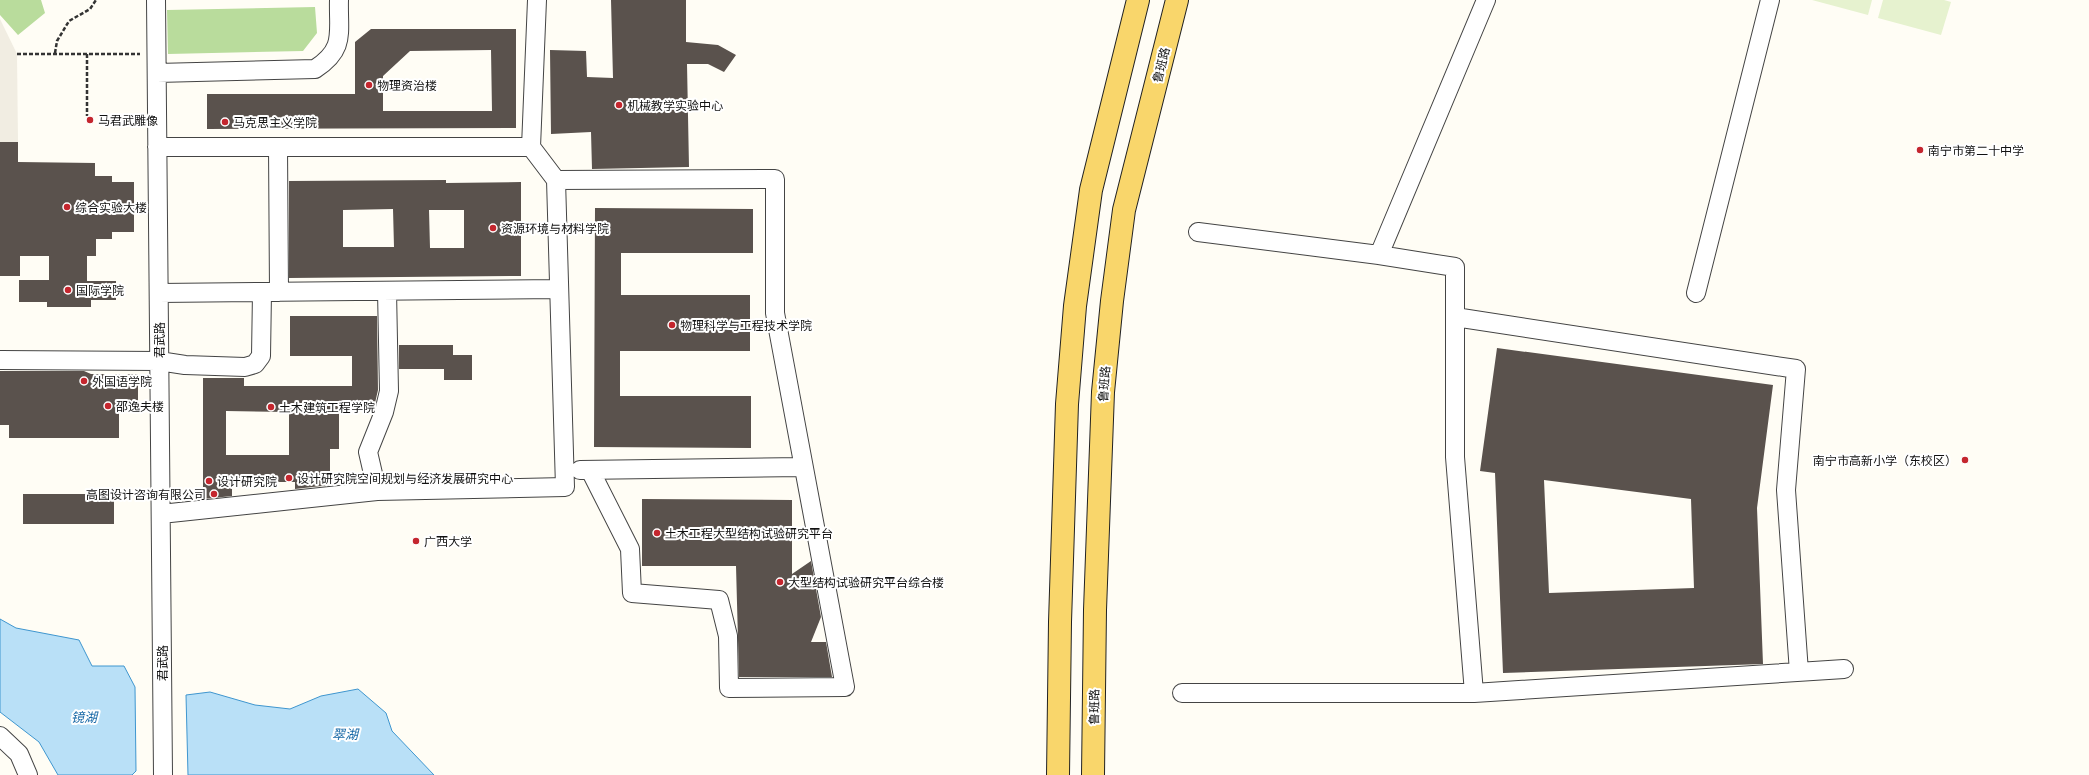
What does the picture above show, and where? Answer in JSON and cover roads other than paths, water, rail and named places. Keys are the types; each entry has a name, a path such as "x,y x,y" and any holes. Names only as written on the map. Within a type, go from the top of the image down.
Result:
{"main road":[{"path":"1058,775 1060,622 1067,404 1075,306 1091,190 1138,0"},
{"name":"鲁班路","path":"1093,775 1095,610 1102,416 1112,301 1124,210 1177,0"}],"street":[{"name":"君武路","path":"156,0 163,775"},
{"path":"157,73 315,69 329,60 338,45 339,0"},
{"path":"161,514 377,491 565,487 556,180 531,147 537,0"},
{"path":"1379,255 1486,0"},
{"path":"1696,293 1770,0"},
{"path":"157,147 531,147"},
{"path":"0,360 159,360 185,365 245,367 255,364 261,356 270,292 278,147"},
{"path":"556,180 775,179 775,313 845,687 729,688 728,636 719,600 632,593 630,549 590,470"},
{"path":"1198,232 1379,255 1455,267 1455,457 1474,693"},
{"path":"159,293 559,289"},
{"path":"377,491 368,452 384,412 389,390 387,291"},
{"path":"1455,317 1796,369 1786,490 1799,672"},
{"path":"564,470 803,466"},
{"path":"1182,693 1474,693 1844,669"},
{"path":"0,736 19,754 28,775"}],"water":[{"name":"镜湖","path":"0,619 16,628 79,640 92,666 124,666 135,687 136,771 132,775 58,775 39,742 0,712"},
{"name":"翠湖","path":"358,689 386,713 392,731 434,775 188,775 186,695 210,692 255,705 290,709 321,696"}],"place":[{"name":"物理资治楼","path":"369,85"},
{"name":"机械教学实验中心","path":"619,105"},
{"name":"马君武雕像","path":"90,120"},
{"name":"马克思主义学院","path":"225,122"},
{"name":"南宁市第二十中学","path":"1920,150"},
{"name":"综合实验大楼","path":"67,207"},
{"name":"资源环境与材料学院","path":"493,228"},
{"name":"国际学院","path":"68,290"},
{"name":"物理科学与工程技术学院","path":"672,325"},
{"name":"外国语学院","path":"84,381"},
{"name":"邵逸夫楼","path":"108,406"},
{"name":"土木建筑工程学院","path":"271,407"},
{"name":"南宁市高新小学（东校区）","path":"1965,460"},
{"name":"设计研究院空间规划与经济发展研究中心","path":"289,478"},
{"name":"设计研究院","path":"209,481"},
{"name":"高图设计咨询有限公司","path":"214,494"},
{"name":"土木工程大型结构试验研究平台","path":"657,533"},
{"name":"广西大学","path":"416,541"},
{"name":"大型结构试验研究平台综合楼","path":"780,582"}]}
